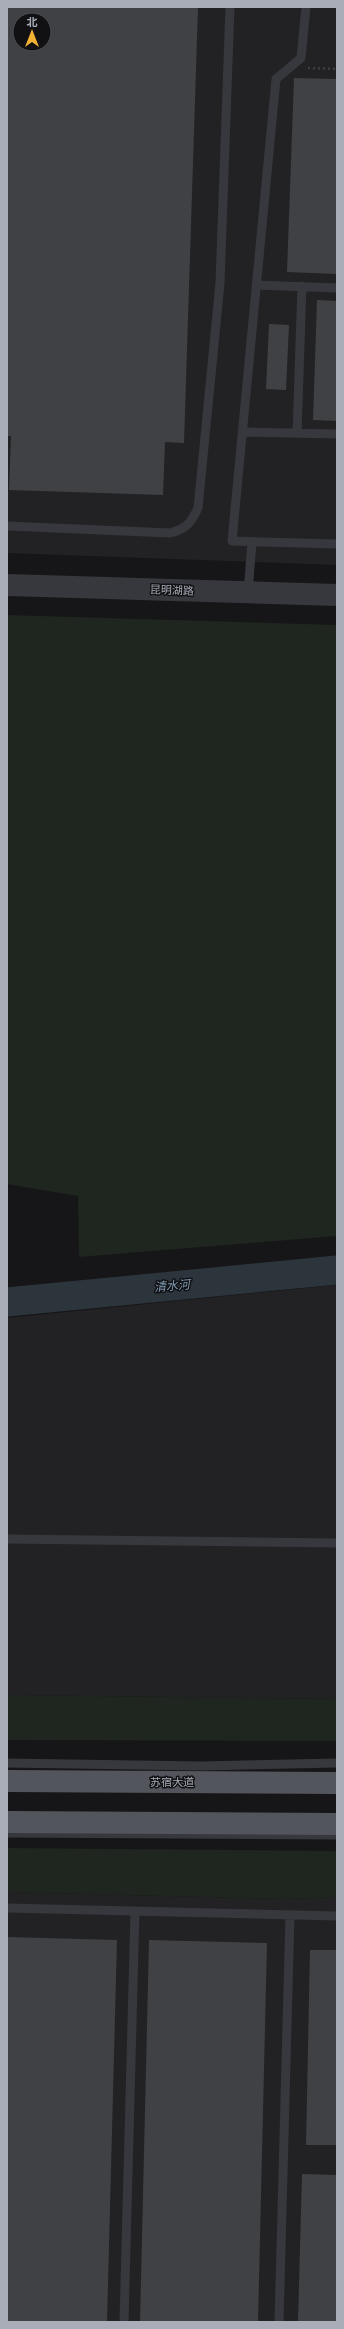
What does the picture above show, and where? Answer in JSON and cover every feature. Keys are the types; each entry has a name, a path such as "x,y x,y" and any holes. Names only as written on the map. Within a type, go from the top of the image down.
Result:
{"main road":[{"name":"苏宿大道","path":"7,1781 337,1783"},
{"path":"7,1822 337,1824"}],"street":[{"name":"昆明湖路","path":"7,585 337,595"}],"lane":[{"path":"7,526 170,533 181,530 191,523 198,508 220,283 230,7"},
{"path":"306,7 301,58 287,67 276,79 232,541 337,544"},
{"path":"256,285 337,288"},
{"path":"297,433 302,286"},
{"path":"242,432 337,434"},
{"path":"248,592 252,542"},
{"path":"7,1539 337,1544"},
{"path":"7,1763 201,1766 337,1763"},
{"path":"7,1833 337,1835"},
{"path":"7,1908 337,1916"},
{"path":"124,2322 135,1911"},
{"path":"279,2322 290,1915"}],"path":[{"path":"287,67 337,69"}],"shaded area":[{"path":"7,7 337,7 337,565 7,553"},
{"path":"7,615 337,625 337,1236 79,1257 78,1196 7,1184"},
{"path":"337,1285 337,1699 7,1695 7,1318"},
{"path":"7,1695 337,1699 337,1741 7,1740"},
{"path":"7,1848 337,1851 337,1897 286,1899 7,1892"},
{"path":"7,1892 286,1899 337,1897 337,2322 7,2322"}],"building":[{"path":"7,7 198,7 184,443 165,442 163,495 9,490 11,436 7,436"},
{"path":"294,78 337,79 337,274 287,272"},
{"path":"317,300 337,301 337,421 313,420"},
{"path":"269,324 289,325 286,390 266,389"},
{"path":"7,1937 117,1940 107,2322 7,2322"},
{"path":"149,1940 267,1943 258,2322 140,2322"},
{"path":"310,1950 337,1950 337,2145 306,2145"},
{"path":"302,2174 337,2175 337,2322 298,2322"}],"waterway":[{"name":"清水河","path":"7,1302 337,1270"}]}
